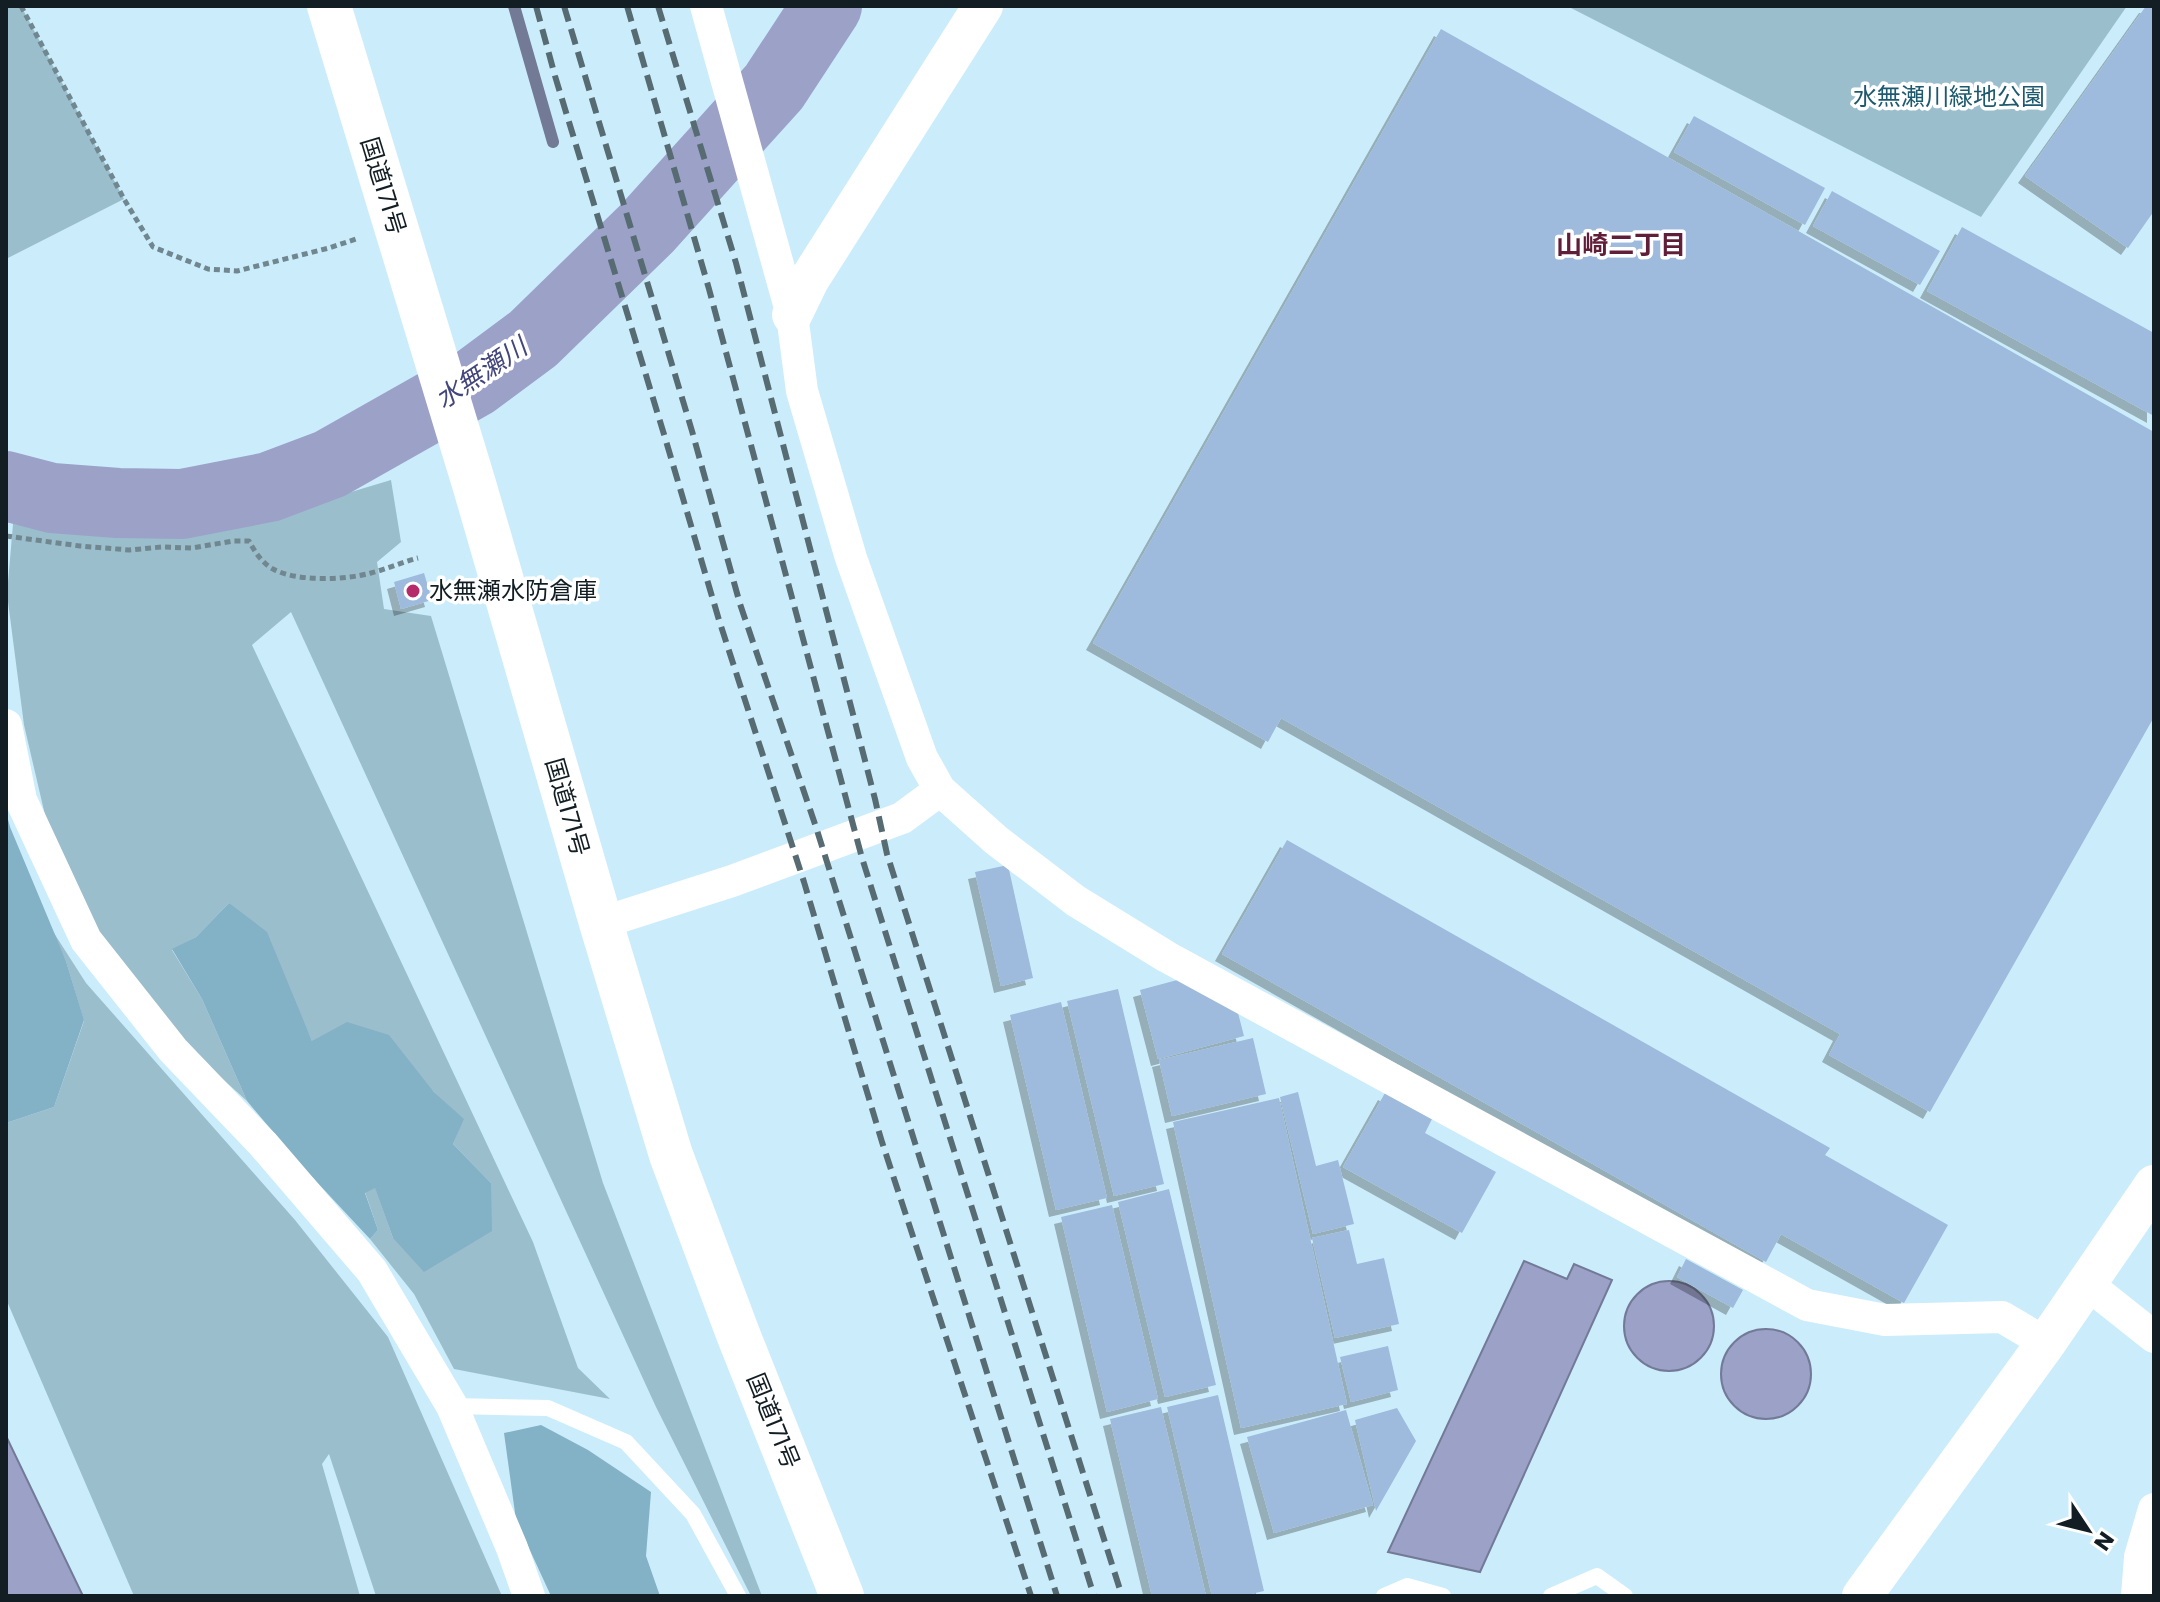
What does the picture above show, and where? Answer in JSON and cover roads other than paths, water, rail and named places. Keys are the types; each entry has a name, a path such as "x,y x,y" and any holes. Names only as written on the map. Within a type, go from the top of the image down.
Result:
{"highway":[{"name":"国道171号","path":"329,6 474,484 671,1155 842,1596"}],"street":[{"path":"706,6 792,315 802,391 851,558 922,758 940,790 996,840 1076,901 1167,957 1807,1305 1885,1320 2002,1317 2046,1343"},
{"path":"792,315 809,280 983,6"},
{"path":"6,725 21,800 86,940 173,1050 263,1144 372,1271 452,1406 529,1596"},
{"path":"601,923 732,881 902,818 940,790"},
{"path":"1862,1596 2046,1343 2154,1185"},
{"path":"2086,1283 2154,1337"},
{"path":"2137,1596 2140,1557 2154,1509"}],"lane":[{"path":"452,1406 548,1408 626,1442 693,1514 738,1596"},
{"path":"1551,1596 1597,1576 1625,1596"},
{"path":"1384,1596 1407,1586 1443,1596"}],"waterway":[{"path":"514,6 553,142"},
{"name":"水無瀬川","path":"6,486 52,498 182,504 269,487 330,464 475,382 533,339 647,228 774,87 827,6"}],"railway":[{"path":"536,6 719,620 804,882 882,1142 1031,1596"},
{"path":"564,6 692,431 740,604 816,827 1057,1596"},
{"path":"627,6 709,289 862,858 1094,1596"},
{"path":"658,6 736,263 887,854 1122,1596"}],"place":[{"name":"水無瀬水防倉庫","path":"413,591"}],"district":[{"name":"山崎二丁目","path":"1621,245"}],"park label":[{"name":"水無瀬川緑地公園","path":"1949,97"}]}
